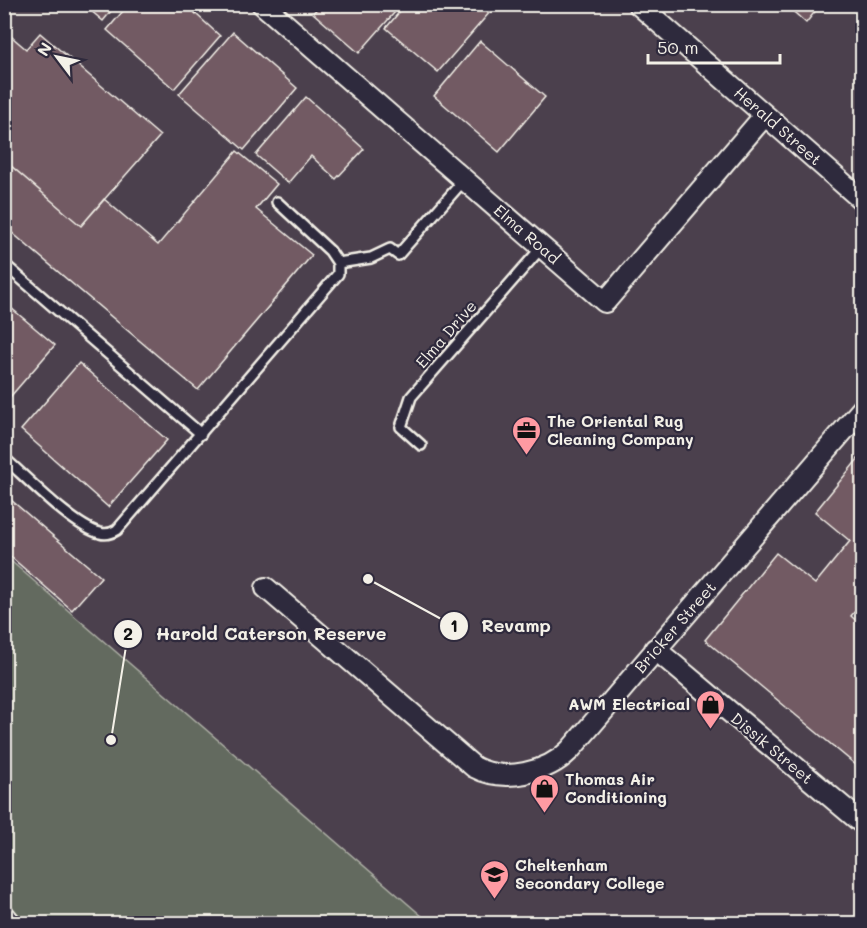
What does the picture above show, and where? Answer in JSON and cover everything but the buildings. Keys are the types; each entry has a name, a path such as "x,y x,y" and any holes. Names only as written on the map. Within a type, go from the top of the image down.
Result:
{"street":[{"name":"Elma Road","path":"262,4 605,302 765,115"},
{"name":"Herald Street","path":"639,4 862,200"},
{"name":"Bricker Street","path":"267,588 467,762 491,775 539,769 561,759 862,409"},
{"name":"Dissik Street","path":"655,650 862,823"}],"lane":[{"path":"339,263 371,258 390,249 398,255 464,180"},
{"path":"4,458 80,523 100,534 117,530 338,274 339,263 330,251 277,202"},
{"name":"Elma Drive","path":"421,445 401,426 411,397 542,247"},
{"path":"4,264 201,434"},
{"path":"4,907 18,924"}],"shaded area":[{"path":"10,5 862,5 862,923 430,923 5,556 4,11"},
{"path":"5,556 430,923 5,923"}],"place":[{"name":"The Oriental Rug Cleaning Company","path":"526,456"},
{"name":"Revamp","path":"368,579"},
{"name":"AWM Electrical","path":"711,730"},
{"name":"Harold Caterson Reserve","path":"111,740"},
{"name":"Thomas Air Conditioning","path":"544,814"},
{"name":"Cheltenham Secondary College","path":"494,900"}]}
